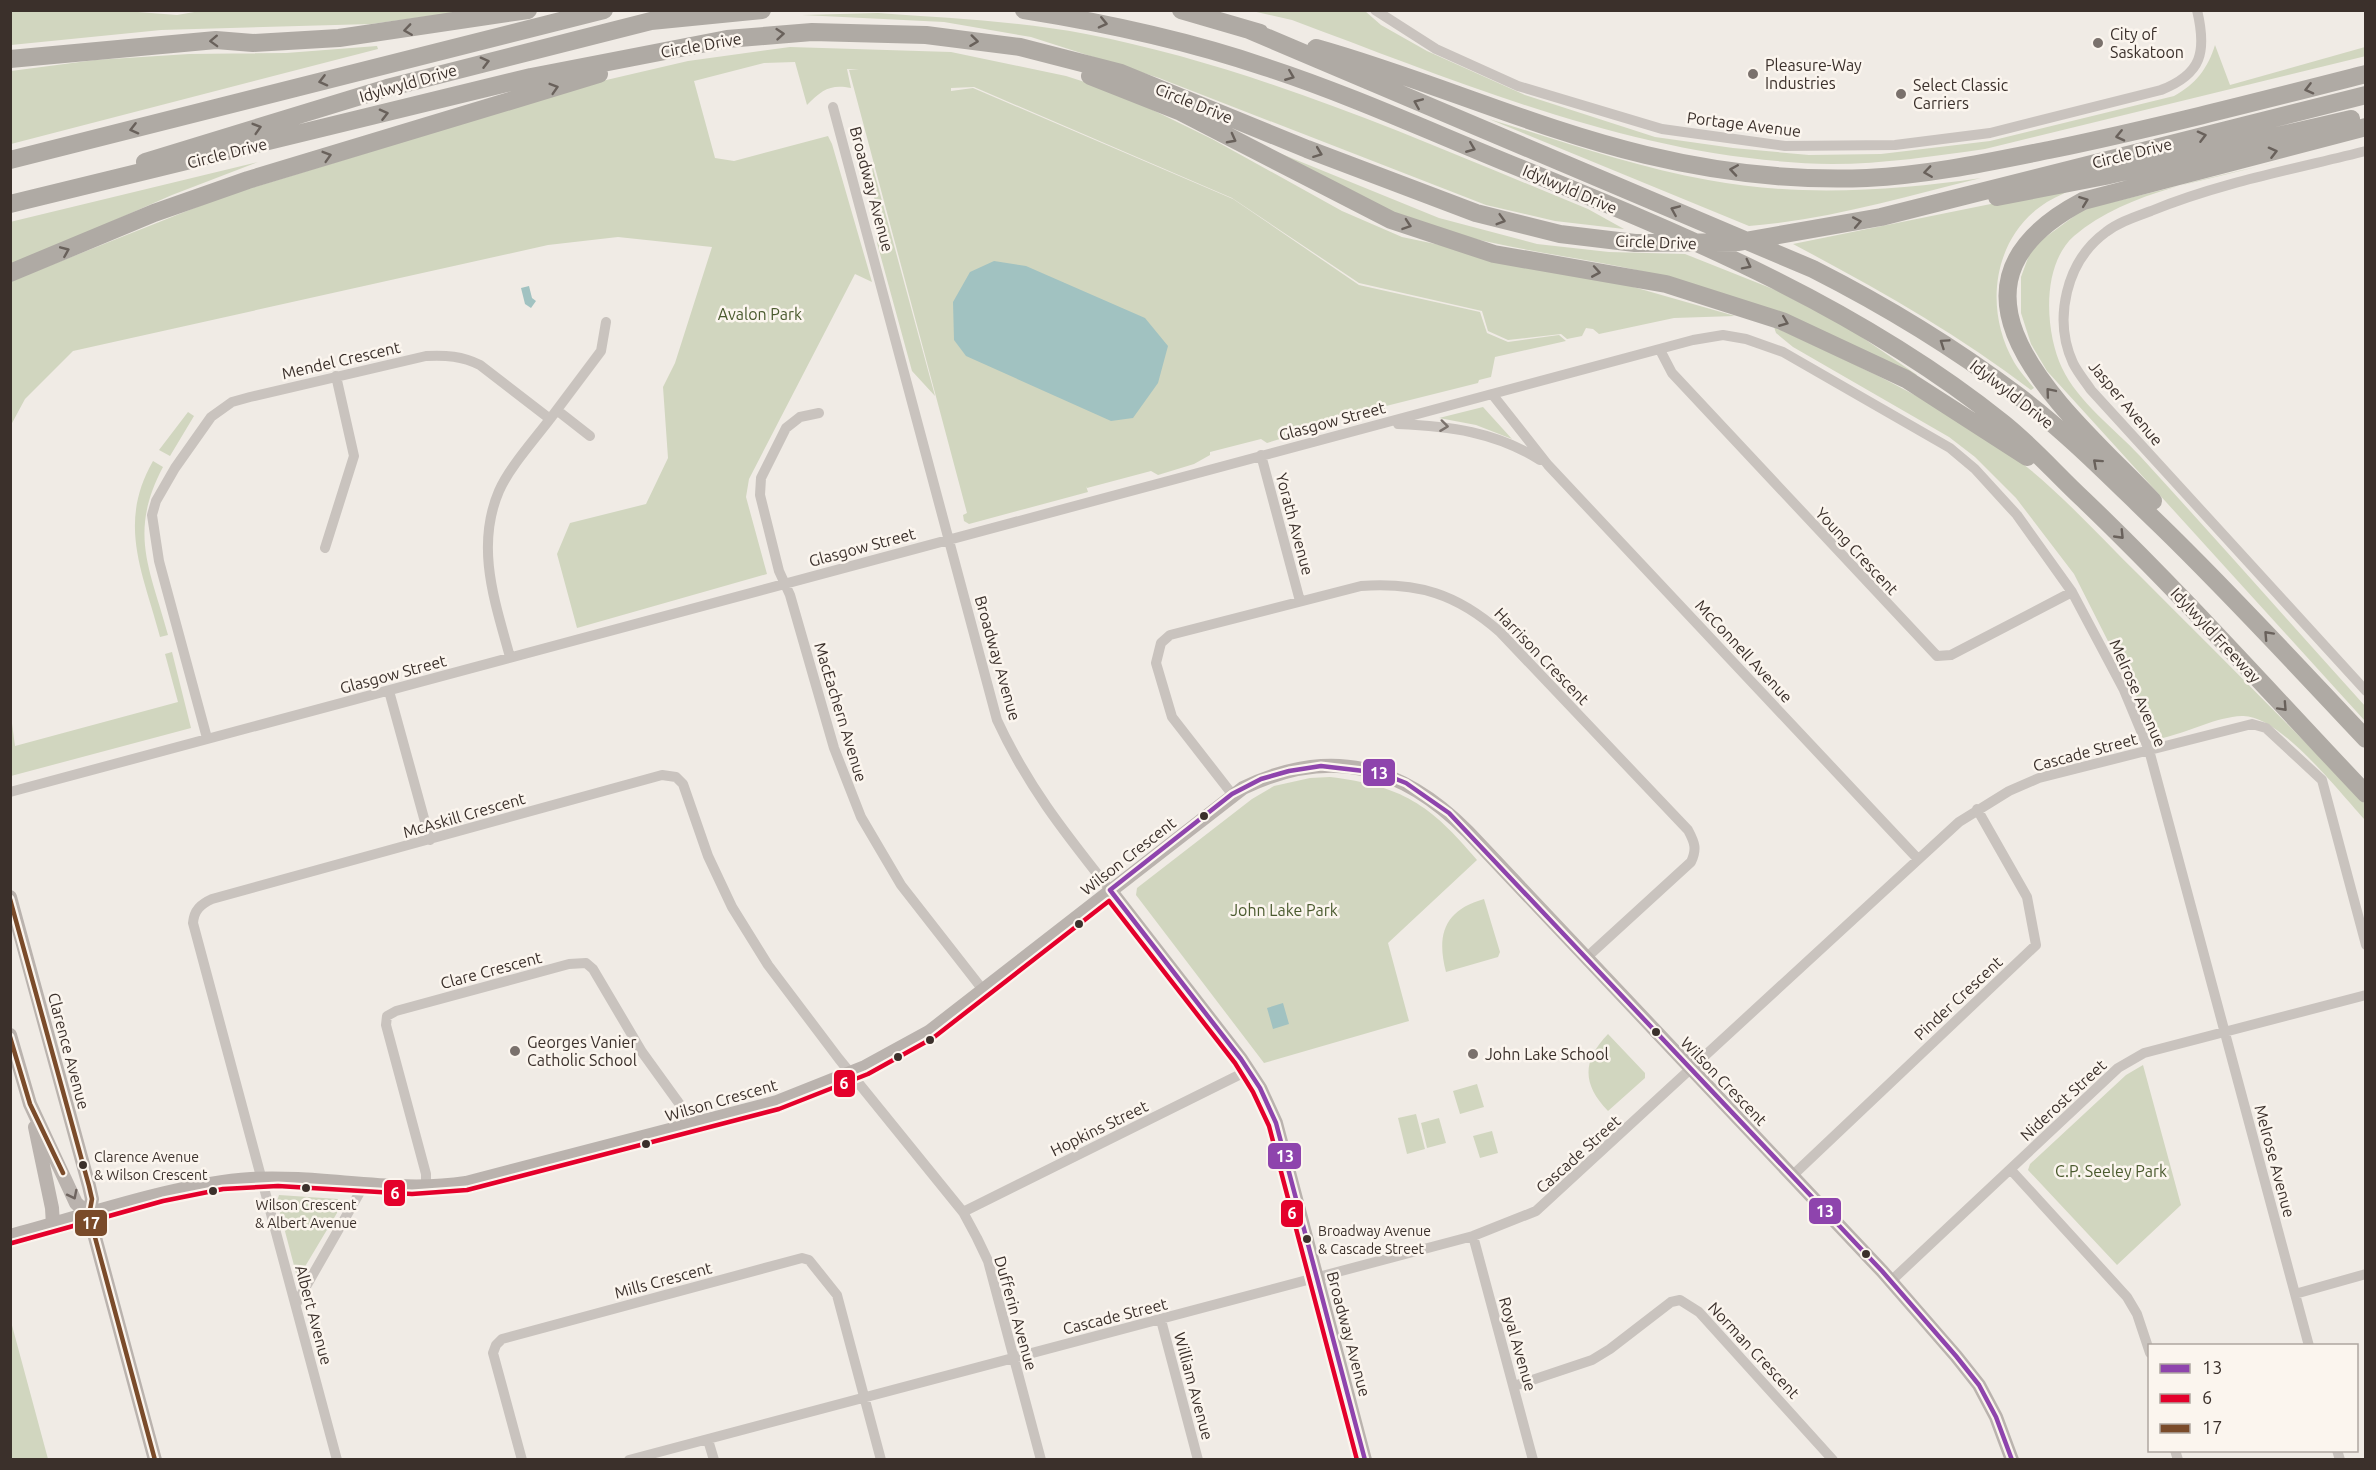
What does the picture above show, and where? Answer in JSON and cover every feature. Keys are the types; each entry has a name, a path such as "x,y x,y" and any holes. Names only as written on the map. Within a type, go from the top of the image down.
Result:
{"highway":[{"path":"10,59 216,40 253,43 339,38 528,10"},
{"path":"10,160 604,10"},
{"name":"Idylwyld Drive","path":"62,192 122,169 492,60 651,21 762,10"},
{"name":"Idylwyld Drive","path":"1024,10 1090,21 1188,43 1268,68 1572,189 1730,256 1873,333 1928,368 2005,425 2063,480"},
{"name":"Circle Drive","path":"1181,10 1329,52 1626,149 1757,174 1804,177 1866,178 1975,165 2173,123 2366,74"},
{"name":"Idylwyld Drive","path":"1249,30 1813,268 1875,301 1934,336 2018,396 2106,471 2214,577"},
{"name":"Circle Drive","path":"10,204 125,178 531,77 727,39 812,32 926,35 1020,47 1120,74 1307,149 1476,213 1560,234 1635,243 1739,242 1799,233 1942,203 2366,95"},
{"path":"10,273 154,213 248,180 681,48"},
{"path":"1066,61 1079,71 1181,112 1391,220 1494,254 1666,284 1782,321 1906,379 2063,480"},
{"path":"1942,203 2019,195 2366,115"},
{"path":"2366,127 2083,201 2055,216 2036,231 2018,255 2009,285 2008,310 2020,349 2055,398 2171,520 2214,577 2366,739"},
{"name":"Idylwyld Freeway","path":"2063,480 2170,586 2366,794"}],"street":[{"name":"Portage Avenue","path":"1375,10 1436,49 1518,86 1662,129 1785,146 1895,145 1990,133 2161,90 2181,82 2195,69 2202,44 2197,10"},
{"name":"Broadway Avenue","path":"832,107 987,687 1016,762 1043,804 1249,1070 1276,1123 1365,1460"},
{"name":"Jasper Avenue","path":"2366,151 2210,190 2120,223 2092,244 2079,262 2069,282 2064,305 2064,333 2073,364 2091,390 2366,691"},
{"path":"510,657 492,588 487,540 492,513 500,489 601,351 606,322"},
{"name":"Glasgow Street","path":"10,792 1261,455 1723,335"},
{"name":"Melrose Avenue","path":"1723,335 1746,339 1783,352 1950,448 1975,469 2017,515 2072,592 2124,690 2149,750 2308,1344"},
{"name":"Young Crescent","path":"1660,350 1672,373 1937,656 1951,655 2072,592"},
{"name":"Mendel Crescent","path":"207,738 153,531 152,515 156,501 174,468 218,410 232,402 426,356 467,358 590,436"},
{"path":"325,548 354,456 336,376"},
{"name":"McConnell Avenue","path":"1492,394 1548,465 1917,858"},
{"name":"MacEachern Avenue","path":"819,413 800,417 786,428 761,478 760,495 783,584 790,595 834,748 861,817 901,885 983,990"},
{"name":"McConnell Avenue","path":"1386,423 1443,426 1481,433 1513,445 1548,465"},
{"name":"Yorath Avenue","path":"1261,455 1300,601"},
{"name":"Harrison Crescent","path":"1232,794 1172,717 1156,663 1161,643 1170,636 1361,586 1387,584 1423,589 1453,597 1479,614 1500,632 1688,830 1695,842 1696,851 1691,862 1586,958"},
{"path":"389,691 430,840"},
{"name":"Cascade Street","path":"629,1460 1317,1279 1473,1236 1536,1211 1917,858 1977,809 2039,778 2252,724 2266,728 2322,780 2366,945"},
{"name":"Wilson Crescent","path":"10,1236 213,1182 262,1179 426,1187 498,1176 777,1102 851,1073 922,1036 1232,794 1262,779 1289,771 1321,766 1381,773 1406,783 1449,813 1891,1281 1979,1385 1996,1417 2012,1460"},
{"name":"McAskill Crescent","path":"262,1179 193,923 194,915 202,904 212,899 662,775 676,777 687,792 708,856 732,907 768,965 851,1073"},
{"name":"Pinder Crescent","path":"1792,1176 2036,945 2027,897 1977,809"},
{"name":"Clarence Avenue","path":"10,897 92,1198 89,1215 155,1460"},
{"name":"Clare Crescent","path":"426,1187 426,1174 386,1025 387,1016 396,1011 569,964 586,963 593,969 642,1052 693,1124"},
{"name":"Niderost Street","path":"1891,1281 2118,1068 2144,1053 2366,995"},
{"name":"Clarence Avenue","path":"10,1035 30,1104 75,1200 89,1215"},
{"name":"Hopkins Street","path":"963,1212 1249,1070"},
{"name":"Dufferin Avenue","path":"851,1073 963,1212 988,1261 1041,1460"},
{"path":"30,1104 52,1209 53,1225"},
{"path":"2011,1170 2127,1297 2137,1314 2148,1347"},
{"name":"Albert Avenue","path":"262,1179 337,1460"},
{"path":"296,1304 364,1185"},
{"name":"Royal Avenue","path":"1473,1236 1533,1460"},
{"name":"Mills Crescent","path":"522,1460 493,1353 496,1345 502,1339 802,1258 809,1260 837,1295 865,1398"},
{"path":"2295,1294 2366,1274"},
{"name":"Norman Crescent","path":"1514,1386 1592,1359 1610,1349 1671,1302 1680,1300 1699,1312 1833,1460"},
{"name":"William Avenue","path":"1161,1320 1198,1460"},
{"path":"865,1398 881,1460"},
{"path":"708,1440 714,1460"}],"green space":[{"path":"112,10 177,15 206,10 466,11 371,24 161,30 11,45 10,11"},
{"path":"1252,11 1365,11 1381,25 1427,51 1525,95 1655,137 1733,148 1809,155 1881,154 1990,141 2174,96 2200,75 2215,45 2230,85 2365,47 2366,56 1985,149 1890,161 1832,164 1762,160 1692,149 1624,134 1490,93 1292,20"},
{"path":"878,13 982,20 1086,34 1215,66 1403,133 1588,209 1624,229 1555,221 1486,205 1159,78 1031,37 944,22 802,15"},
{"path":"377,46 378,49 11,144 11,71 95,60 189,54 286,53"},
{"name":"Avalon Park","path":"790,47 951,52 1066,76 1116,92 1212,139 1342,211 1402,237 1616,282 1735,316 1674,318 1599,334 1593,329 1586,328 1582,336 1567,339 1561,334 1508,340 1488,331 1482,311 1359,283 1232,198 974,87 951,88 951,91 973,88 1233,199 1359,285 1480,312 1487,333 1508,342 1559,335 1566,341 1495,357 1491,377 1479,380 1478,383 1386,406 1384,410 1367,411 1360,417 1348,416 1330,421 1322,427 1315,424 1306,431 1267,443 1261,439 1210,452 1210,455 1194,464 1158,475 1151,471 1087,488 1086,486 1088,492 969,524 964,521 963,515 967,513 849,70 859,70 847,69 851,88 827,89 807,105 795,62 764,63 694,81 715,158 734,161 828,136 872,282 855,274 749,479 746,497 767,574 577,628 557,554 570,523 646,504 668,458 663,387 675,363 712,247 618,237 548,245 73,351 25,399 11,425 11,281 222,197 602,81 688,61"},
{"path":"1489,119 1653,168 1680,175 1742,185 1810,190 1879,189 1981,178 1807,219 1749,226"},
{"path":"1250,141 1439,218 1537,244 1609,252 1685,254 1778,291 1850,329 1917,375 1915,377 1790,318 1725,294 1627,268 1466,237 1405,218 1346,191"},
{"path":"2281,161 2180,186 2200,180"},
{"path":"258,162 172,195 11,266 10,222"},
{"path":"872,164 935,396 912,371 877,243"},
{"path":"2080,186 2047,202 2029,216 2015,234 2005,253 1999,274 1998,319 2004,341 2016,365 2034,388 2031,390 1974,349 1915,312 1793,244"},
{"path":"2180,186 2120,207 2096,220 2074,236 2063,249 2051,281 2049,299 2056,353 2069,380 2087,404 2140,456 2365,706 2365,721 2047,371 2031,344 2021,313 2021,277 2032,247 2084,209"},
{"path":"1774,327 1864,369 1951,415 2006,451 2041,479 2075,510 2365,804 2365,820 2291,741 2257,719 2232,717 2163,738 2155,734 2074,574 2016,498 1975,457 1949,437 1793,347 1776,333"},
{"path":"1483,407 1512,439 1476,425 1439,418"},
{"path":"188,412 194,416 170,456 159,450"},
{"path":"153,461 163,467 152,490 144,531 149,570 168,635 160,637 141,569 135,527 142,484"},
{"path":"172,652 191,728 11,776 11,716 15,746 178,702 165,654"},
{"name":"John Lake Park","path":"1330,777 1377,786 1413,801 1444,825 1477,860 1388,943 1409,1021 1264,1063 1136,895 1137,888 1252,799 1274,786 1310,778"},
{"path":"1484,899 1500,952 1498,957 1446,972 1442,946 1447,925 1460,910"},
{"path":"1608,1034 1645,1073 1645,1078 1608,1111 1593,1091 1588,1072 1593,1054"},
{"name":"C.P. Seeley Park","path":"2143,1065 2181,1205 2117,1265 2028,1170 2030,1164 2126,1075"},
{"path":"1477,1084 1484,1107 1460,1114 1453,1091"},
{"path":"1416,1114 1425,1149 1407,1154 1398,1118"},
{"path":"1439,1118 1446,1143 1427,1148 1421,1123"},
{"path":"1492,1131 1498,1153 1480,1158 1473,1136"},
{"path":"279,1195 338,1199 337,1213 300,1275 296,1273 277,1201"},
{"path":"10,1318 48,1459 11,1459"}],"water":[{"path":"994,261 1026,266 1145,318 1168,346 1158,383 1133,418 1111,421 966,356 954,340 953,302 970,272"},
{"path":"529,286 532,298 536,301 531,308 525,304 521,288"},
{"path":"1283,1003 1289,1024 1273,1029 1267,1008"}],"transit line":[{"name":"13","path":"1365,1460 1276,1123 1260,1088 1241,1059 1110,890 1232,794 1261,779 1289,771 1321,766 1381,773 1406,783 1449,813 1882,1271 1956,1356 1979,1385 1996,1417 2012,1460"},
{"name":"17","path":"10,899 89,1186 92,1199 89,1215 155,1460"},
{"name":"6","path":"12,1243 163,1201 223,1189 278,1186 412,1194 467,1190 779,1109 868,1074 933,1038 1109,901 1235,1063 1253,1092 1269,1126 1357,1460"},
{"name":"17","path":"10,1037 30,1104 63,1173"}],"place":[{"name":"City of Saskatoon","path":"2098,43"},
{"name":"Pleasure-Way Industries","path":"1753,74"},
{"name":"Select Classic Carriers","path":"1901,94"},
{"name":"Georges Vanier Catholic School","path":"515,1051"},
{"name":"John Lake School","path":"1473,1054"},
{"name":"Clarence Avenue & Wilson Crescent","path":"83,1165"},
{"name":"Wilson Crescent & Albert Avenue","path":"306,1188"},
{"name":"Broadway Avenue & Cascade Street","path":"1307,1239"}]}
